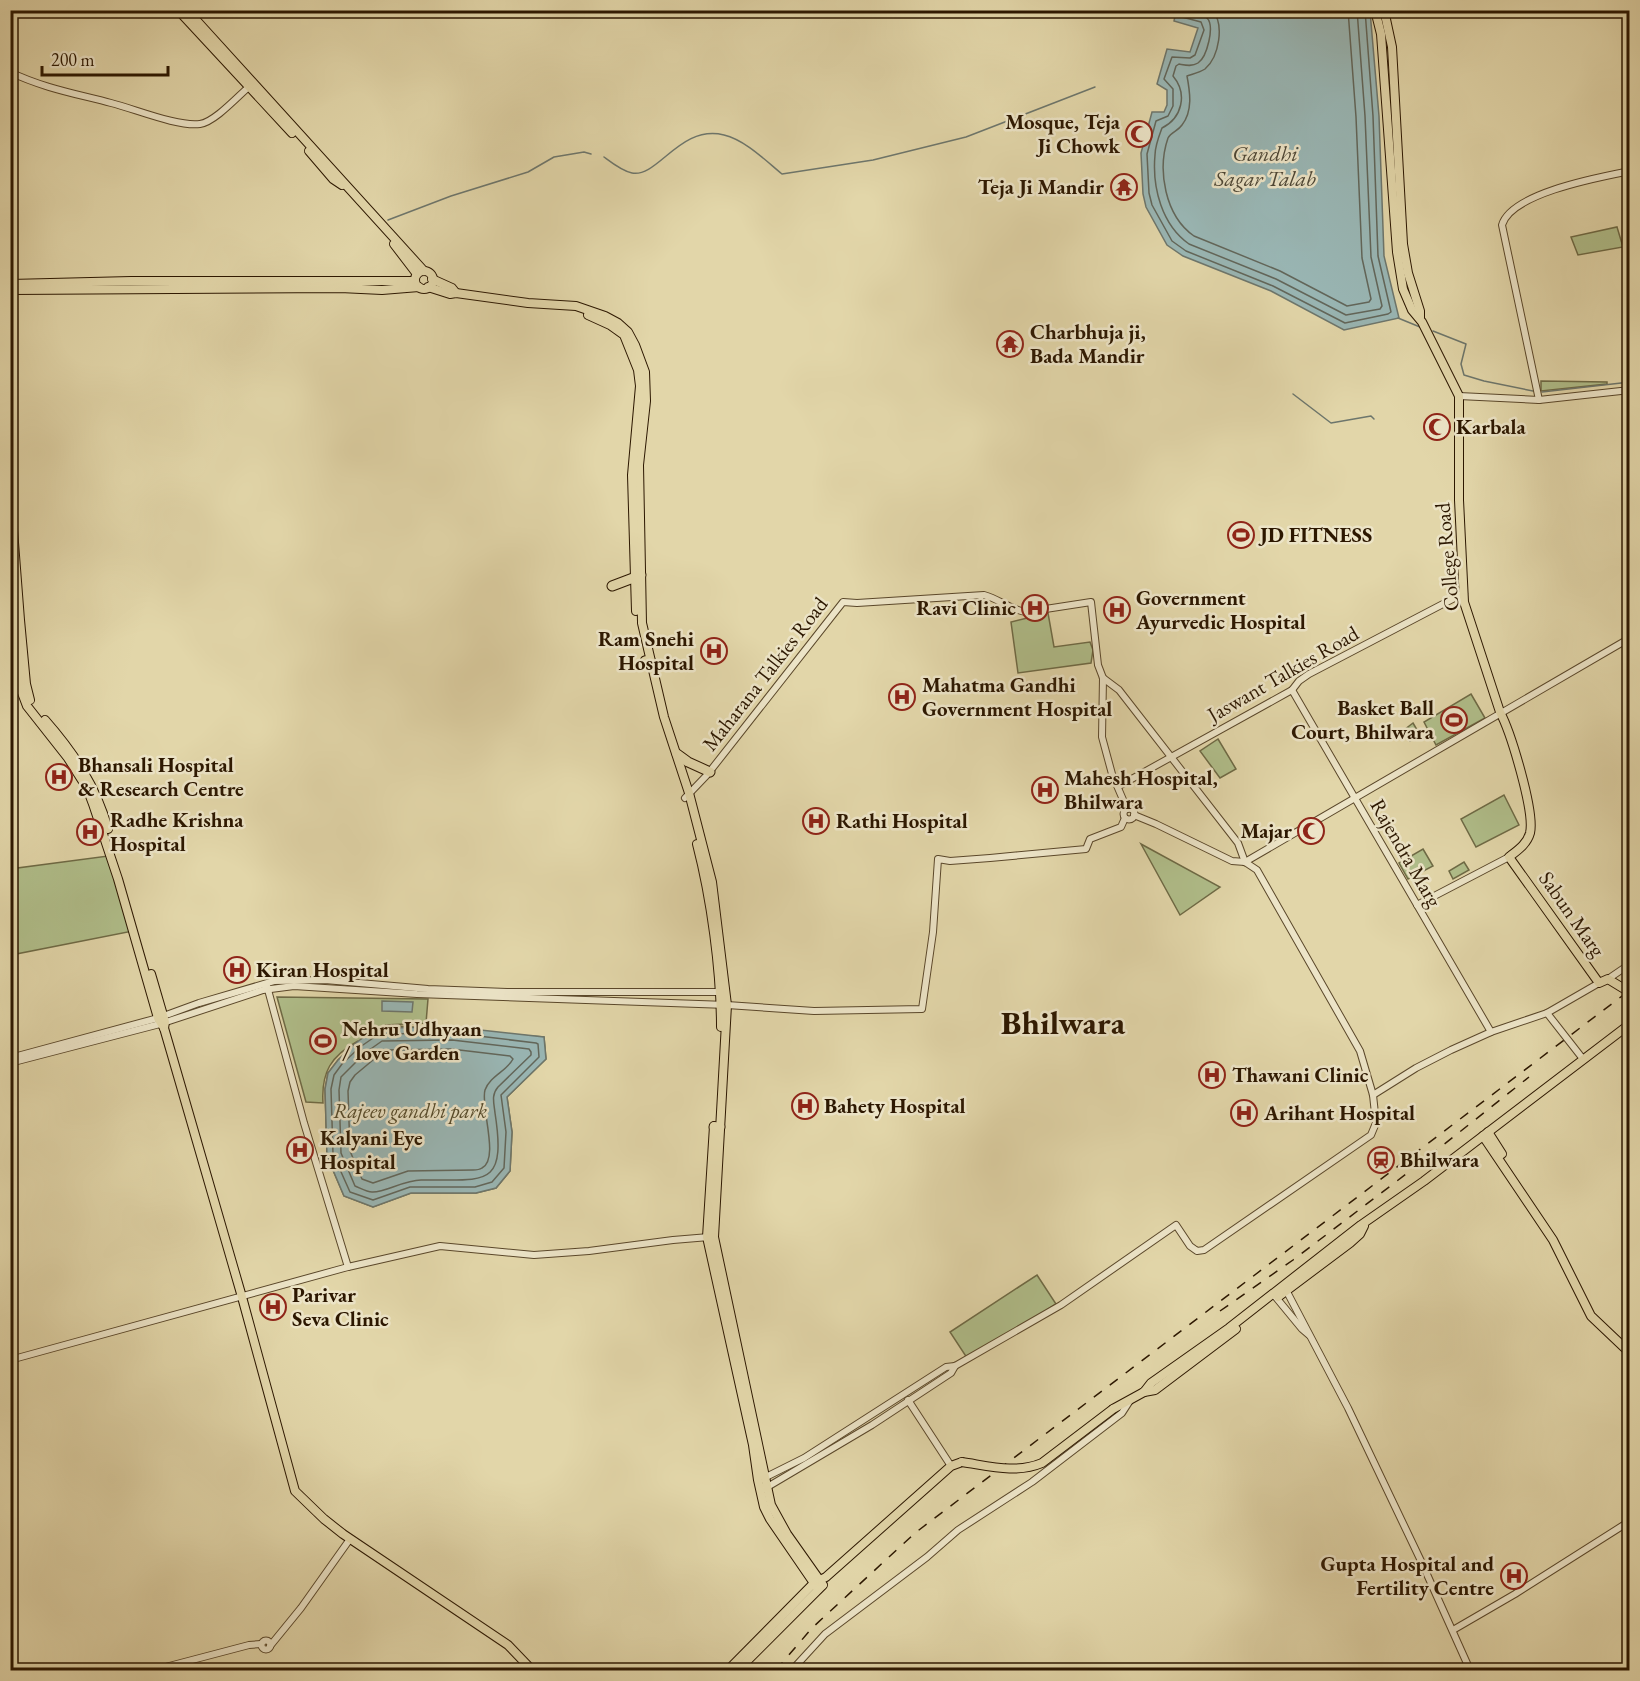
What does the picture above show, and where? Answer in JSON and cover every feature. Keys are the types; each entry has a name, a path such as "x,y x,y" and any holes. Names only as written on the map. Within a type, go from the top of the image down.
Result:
{"highway":[{"path":"612,586 638,575"},
{"path":"676,754 710,772"}],"main road":[{"path":"178,10 251,85"},
{"path":"186,10 333,179 345,186 398,241 422,280"},
{"name":"College Road","path":"1375,10 1381,34 1397,252 1403,289 1459,396 1459,500 1464,602 1500,712 1509,728 1530,809 1531,831 1526,843 1509,857"},
{"name":"College Road","path":"1384,10 1392,47 1403,243 1420,318"},
{"path":"10,284 131,280 422,280 450,294 581,307 618,323 628,332 645,372 646,401 639,465 638,575 647,661 660,723 687,796"},
{"path":"10,290 340,288 382,290 422,280"},
{"path":"10,491 15,534 15,625"},
{"path":"10,577 15,625 28,696 39,713 70,749 96,794 242,1297 295,1491 324,1520 350,1539 508,1645 532,1671"},
{"path":"647,661 712,882 724,1005 710,1237 764,1489 778,1520 822,1581"},
{"name":"Sabun Marg","path":"1509,857 1599,983 1608,979"},
{"path":"1608,979 1626,990"},
{"path":"728,1671 822,1581 951,1466 962,1462 1016,1469 1029,1468 1042,1463 1113,1409 1144,1392 1155,1390 1275,1296 1350,1243 1360,1234 1365,1222 1629,1024"},
{"path":"1485,1134 1556,1239 1596,1313 1629,1345"},
{"path":"1485,1134 1553,1240 1591,1316 1629,1353"},
{"path":"738,1671 822,1581"},
{"path":"521,1658 524,1671"}],"street":[{"path":"10,72 62,92 162,118 199,125 212,119 251,85"},
{"path":"1539,400 1502,225 1504,219 1517,207 1552,189 1629,171"},
{"path":"1459,396 1539,400 1629,390"},
{"name":"Jaswant Talkies Road","path":"1119,786 1169,756 1222,730 1292,690 1309,674 1464,593"},
{"name":"Maharana Talkies Road","path":"687,796 710,772 843,602 984,595 994,597 1026,612 1091,603 1098,665 1103,678"},
{"path":"1245,862 1629,638"},
{"path":"1103,678 1119,690 1238,843 1245,862"},
{"path":"1103,678 1102,737 1112,774 1127,809"},
{"name":"Rajendra Marg","path":"1292,690 1491,1032"},
{"path":"267,986 724,1005 814,1011 922,1009 933,932 938,859 950,861 1086,849 1090,839 1121,827 1125,818 1123,813 1127,809"},
{"path":"764,1489 841,1444 948,1375 955,1366 1060,1305 1176,1225 1190,1246 1197,1251 1204,1250 1371,1134 1376,1123 1373,1095 1360,1051 1257,870 1245,862 1232,861 1178,834 1134,816 1133,811 1127,809"},
{"path":"1125,818 1130,819 1134,816"},
{"path":"1417,905 1509,857"},
{"path":"1608,979 1629,964"},
{"path":"10,1063 162,1022 288,980 325,980 418,988 507,992 723,992"},
{"path":"1373,1095 1416,1068 1491,1032 1547,1012 1599,983"},
{"path":"267,986 303,1120 348,1267"},
{"path":"1547,1012 1583,1059"},
{"path":"10,1058 162,1022"},
{"path":"10,1360 348,1267 440,1246 534,1255 710,1237"},
{"path":"1286,1288 1348,1408 1453,1630 1470,1671"},
{"path":"1275,1296 1302,1329 1310,1335"},
{"path":"762,1479 804,1458 946,1366 955,1366"},
{"path":"792,1671 825,1634 927,1557 958,1530 1032,1482 1104,1427 1127,1408 1131,1399"},
{"path":"908,1400 951,1466"},
{"path":"1453,1630 1515,1594 1629,1521"},
{"path":"154,1671 249,1645 266,1644 301,1608 350,1539"}],"green space":[{"path":"1617,227 1623,247 1578,255 1571,237"},
{"path":"1541,381 1607,382 1607,384 1541,391"},
{"path":"1048,613 1054,647 1090,642 1093,650 1091,663 1018,673 1011,622"},
{"name":"Basket Ball Court, Bhilwara","path":"1471,694 1485,718 1436,745 1424,722"},
{"path":"1413,723 1420,735 1410,741 1404,730"},
{"path":"1218,739 1236,769 1220,778 1200,751"},
{"path":"1504,795 1519,825 1476,847 1461,819"},
{"path":"1141,844 1220,887 1180,915"},
{"path":"1423,849 1433,866 1408,879 1399,863"},
{"path":"108,856 133,931 11,955 10,869"},
{"path":"1464,862 1469,870 1453,879 1449,871"},
{"name":"Rajeev gandhi park","path":"277,997 428,999 426,1023 385,1025 544,1037 546,1059 507,1097 512,1132 510,1171 496,1188 476,1193 411,1193 373,1207 344,1196 327,1156 325,1089 328,1073 358,1041 341,1053 330,1066 324,1082 323,1103 306,1102"},
{"path":"1037,1275 1056,1304 969,1361 950,1332"}],"water":[{"name":"Gandhi Sagar Talab","path":"1176,11 1370,11 1379,116 1384,256 1399,318 1344,330 1271,291 1183,256 1167,245 1146,207 1141,153 1152,112 1164,112 1167,105 1167,90 1157,84 1167,49 1190,52 1198,28 1174,21"},
{"path":"382,1001 413,1002 412,1012 382,1011"},
{"name":"Rajeev gandhi park","path":"453,1027 544,1037 546,1059 507,1097 512,1132 510,1171 496,1188 476,1193 411,1193 373,1207 344,1196 327,1156 325,1089 328,1073 357,1042 377,1028"}],"waterway":[{"path":"604,157 617,167 632,173 642,172 695,137 708,134 724,135 747,146 782,174 873,160 966,137 1095,87"},
{"path":"388,220 451,196 528,172 554,157 584,152 591,154"},
{"path":"1398,318 1420,327"},
{"path":"1433,331 1466,344 1461,364 1464,375 1533,391"},
{"path":"1542,392 1630,382"},
{"path":"1293,394 1331,423 1371,416 1374,419"}],"railway":[{"path":"776,1670 812,1628 915,1533 1630,990"},
{"path":"1220,1311 1293,1260 1529,1077"}],"place":[{"name":"Mosque, Teja Ji Chowk","path":"1139,134"},
{"name":"Teja Ji Mandir","path":"1124,187"},
{"name":"Charbhuja ji, Bada Mandir","path":"1010,344"},
{"name":"Karbala","path":"1437,427"},
{"name":"JD FITNESS","path":"1241,535"},
{"name":"Ravi Clinic","path":"1035,608"},
{"name":"Government Ayurvedic Hospital","path":"1117,610"},
{"name":"Ram Snehi Hospital","path":"714,651"},
{"name":"Mahatma Gandhi Government Hospital","path":"902,697"},
{"name":"Basket Ball Court, Bhilwara","path":"1454,720"},
{"name":"Bhansali Hospital & Research Centre","path":"59,777"},
{"name":"Mahesh Hospital, Bhilwara","path":"1045,790"},
{"name":"Rathi Hospital","path":"816,821"},
{"name":"Majar","path":"1311,831"},
{"name":"Radhe Krishna Hospital","path":"90,832"},
{"name":"Kiran Hospital","path":"237,970"},
{"name":"Nehru Udhyaan / love Garden","path":"323,1041"},
{"name":"Thawani Clinic","path":"1212,1075"},
{"name":"Bahety Hospital","path":"805,1106"},
{"name":"Arihant Hospital","path":"1244,1113"},
{"name":"Kalyani Eye Hospital","path":"300,1150"},
{"name":"Bhilwara","path":"1381,1160"},
{"name":"Parivar Seva Clinic","path":"273,1307"},
{"name":"Gupta Hospital and Fertility Centre","path":"1514,1576"}],"district":[{"name":"Bhilwara","path":"1063,1022"}]}
